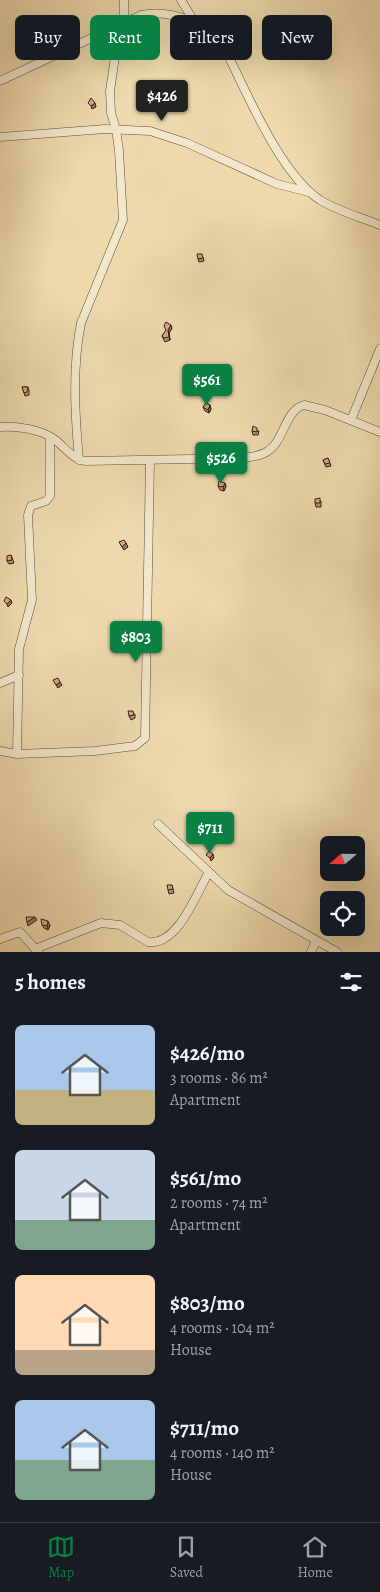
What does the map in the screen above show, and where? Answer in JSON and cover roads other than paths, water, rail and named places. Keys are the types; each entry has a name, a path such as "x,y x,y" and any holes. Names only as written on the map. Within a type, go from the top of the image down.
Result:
{"street":[{"path":"124,0 124,15"},
{"path":"181,0 190,15"},
{"path":"146,15 152,13 170,16"},
{"path":"0,81 90,38"},
{"path":"79,460 75,419 78,339 81,323 123,220 116,129 112,113 112,73 115,60"},
{"path":"231,60 288,169 311,193"},
{"path":"0,138 61,131 116,129 161,134 187,143 277,184 311,193 338,208 380,225"},
{"path":"351,420 377,365 380,349"},
{"path":"0,427 19,428 50,437 79,460 242,458 261,455 271,449 294,411 301,406 313,406 380,432"},
{"path":"17,754 21,639 32,600 28,515 31,506 46,501 50,496 50,437"},
{"path":"0,751 17,754 103,750 135,746 145,738 150,460"},
{"path":"0,683 19,675"},
{"path":"158,824 208,872 240,898 264,909 336,952"},
{"path":"0,939 20,932 37,950 101,923 120,925 148,942 163,939 179,926 208,872"},
{"path":"311,952 316,941"},
{"path":"146,952 148,942"}]}
